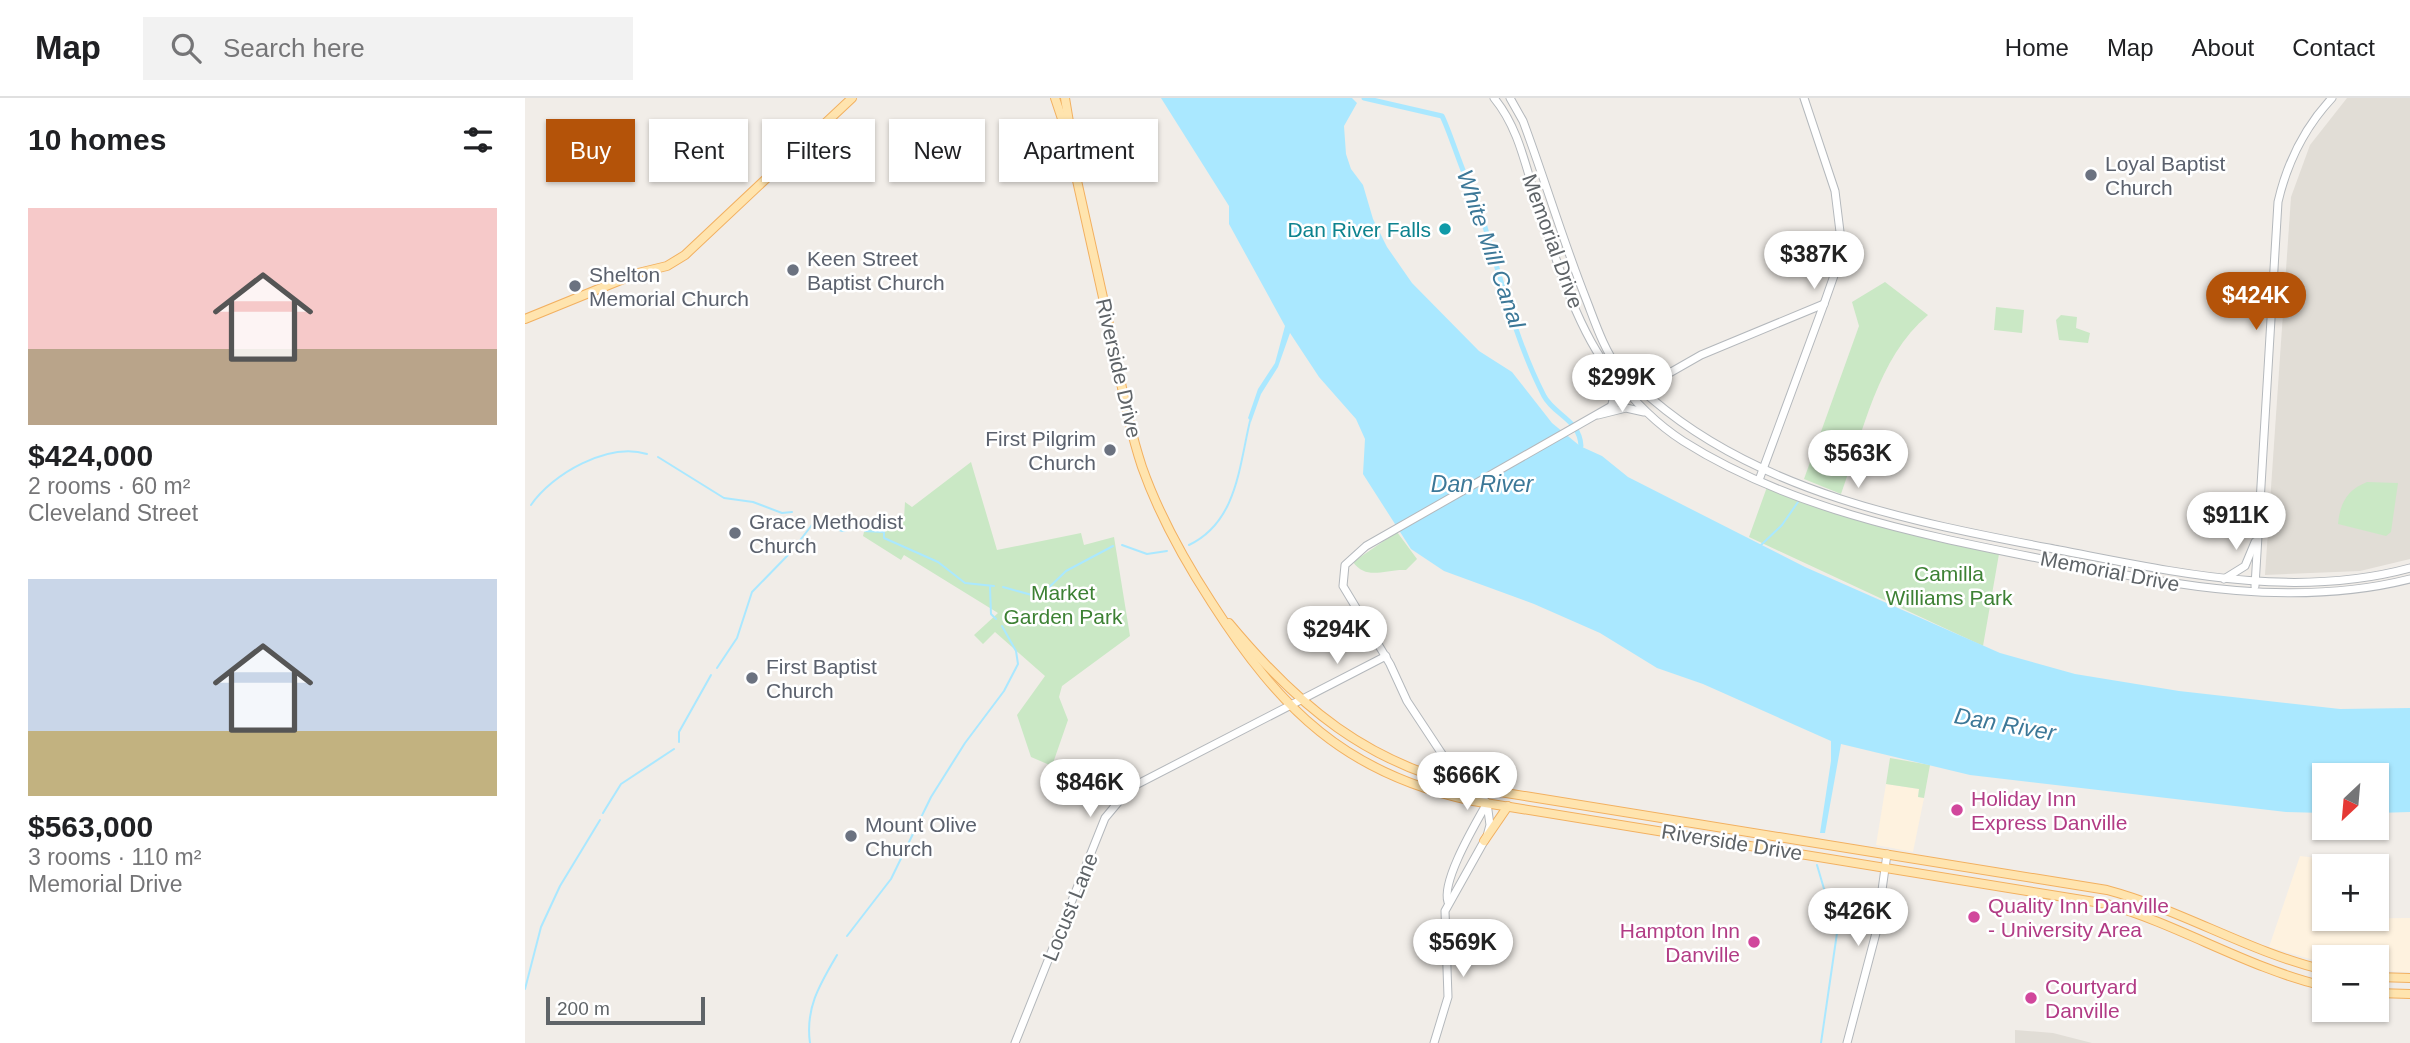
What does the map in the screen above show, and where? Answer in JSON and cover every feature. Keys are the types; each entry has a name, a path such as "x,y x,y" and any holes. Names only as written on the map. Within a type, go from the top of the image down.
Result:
{"main road":[{"path":"525,319 638,273 667,265 685,255 704,241 852,98"},
{"name":"Riverside Drive","path":"1055,98 1062,119"},
{"name":"Riverside Drive","path":"1065,98 1068,119"},
{"name":"Memorial Drive","path":"1494,98 1515,134 1585,329 1607,368 1649,414 1695,448 1759,480 1844,513 1906,530 2157,581 2254,592 2333,591 2410,579"},
{"name":"Memorial Drive","path":"1510,98 1524,121 1552,209 1595,321 1615,363 1640,388 1689,428 1763,468 1822,492 1891,514 2041,547 2221,580 2343,580 2410,568"},
{"path":"1759,480 1840,254 1841,218 1835,191 1804,98"},
{"path":"2254,592 2279,202 2287,170 2299,143 2332,98"},
{"name":"Riverside Drive","path":"1078,182 1142,465 1169,530 1248,660 1290,706 1323,734 1380,770 1432,791 1487,803 2107,904 2174,927 2260,967 2312,982"},
{"path":"1485,841 1490,825 1487,803 1435,745 1407,701 1386,656 1343,586 1345,565 1366,546 1640,388 1723,344 1824,304"},
{"path":"1607,368 1615,387 1612,404"},
{"path":"1593,416 1626,408 1649,414"},
{"path":"2221,580 2234,576 2245,566 2258,534"},
{"name":"Riverside Drive","path":"1205,593 1256,655 1301,701 1343,733 1386,759 1431,777 1475,788 2107,890 2193,918 2266,952 2312,966"},
{"name":"Locust Lane","path":"1015,1043 1113,805 1130,788 1386,656"},
{"path":"1434,1043 1448,997 1443,930 1449,877 1487,803"},
{"path":"1448,902 1458,892 1485,841 1508,806"},
{"path":"1472,834 1485,841"},
{"path":"1847,1043 1877,933 1887,854"},
{"path":"2389,977 2410,978"},
{"path":"2389,993 2410,994"}],"shaded area":[{"path":"2347,98 2410,98 2410,559 2360,571 2265,575 2291,197 2310,145"},
{"path":"1886,784 1919,789 1918,797 1924,798 1913,852 1876,845"},
{"path":"2300,856 2312,858 2312,931 2389,931 2389,918 2410,918 2410,972 2389,971 2389,945 2312,945 2312,960 2269,947"},
{"path":"2015,1030 2053,1033 2092,1043 2015,1043"}],"green space":[{"path":"1885,282 1928,315 1896,353 1884,374 1841,494 1804,479 1859,326 1852,302"},
{"path":"1996,307 2024,310 2022,333 1994,330"},
{"path":"2061,315 2077,317 2076,328 2090,333 2088,343 2059,340 2056,320"},
{"name":"Market Garden Park","path":"971,462 997,550 1081,533 1084,545 1114,537 1130,636 1062,686 1059,697 1068,720 1052,766 1031,757 1017,715 1045,676 995,632 983,644 974,635 998,613 904,555 901,560 863,536 865,528 904,518 905,502 912,507"},
{"path":"2367,482 2398,483 2391,532 2386,536 2338,524 2346,498 2354,489"},
{"name":"Camilla Williams Park","path":"1767,487 1878,526 1999,554 1983,646 1749,537"},
{"path":"1397,532 1417,559 1406,570 1370,573 1358,568 1353,562"},
{"path":"1890,758 1930,765 1924,798 1918,797 1919,789 1886,784"}],"water":[{"name":"Dan River","path":"1161,98 1352,98 1357,103 1344,126 1346,154 1351,169 1363,185 1373,219 1387,247 1412,283 1479,351 1512,372 1552,423 1580,446 1602,456 1628,477 1805,567 2000,653 2075,674 2179,691 2340,709 2410,708 2410,812 2389,813 2389,763 2312,763 2312,813 2286,812 1970,775 1841,744 1825,833 1820,833 1831,761 1831,741 1703,684 1657,668 1600,633 1534,604 1444,571 1411,549 1363,474 1365,439 1356,419 1319,377 1290,333 1278,367 1261,394 1251,422 1248,418 1258,389 1275,363 1285,326 1229,224 1229,206"}],"waterway":[{"name":"White Mill Canal","path":"1364,98 1442,116 1467,181 1474,192 1513,321 1532,372 1548,403 1576,430 1581,446"},
{"path":"1189,545 1205,535 1226,508 1239,474 1250,421"},
{"path":"531,505 553,482 582,463 615,453 632,451 647,454"},
{"path":"658,457 724,498 753,502 782,513 792,512"},
{"path":"1760,546 1782,525 1798,502"},
{"path":"717,668 737,638 752,592 791,552 815,521 842,531 853,529"},
{"path":"865,531 884,532 884,538 938,562 965,583 994,586"},
{"path":"1122,545 1147,554 1167,551"},
{"path":"1003,587 1039,597 1066,571 1113,546"},
{"path":"990,587 991,614 996,619"},
{"path":"847,936 891,879 931,797 965,743 1004,691 1018,664 1016,651 1002,626"},
{"path":"679,742 679,732 711,675"},
{"path":"603,813 621,784 674,749"},
{"path":"525,989 541,927 560,886 600,820"},
{"path":"1817,865 1837,933 1821,1043"},
{"path":"810,1043 810,1019 815,997 837,955"}],"place":[{"name":"Loyal Baptist Church","path":"2091,175"},
{"name":"Dan River Falls","path":"1445,229"},
{"name":"Keen Street Baptist Church","path":"793,270"},
{"name":"Shelton Memorial Church","path":"575,286"},
{"name":"First Pilgrim Church","path":"1110,450"},
{"name":"Grace Methodist Church","path":"735,533"},
{"name":"First Baptist Church","path":"752,678"},
{"name":"Holiday Inn Express Danville","path":"1957,810"},
{"name":"Mount Olive Church","path":"851,836"},
{"name":"Quality Inn Danville - University Area","path":"1974,917"},
{"name":"Hampton Inn Danville","path":"1754,942"},
{"name":"Courtyard Danville","path":"2031,998"}]}
